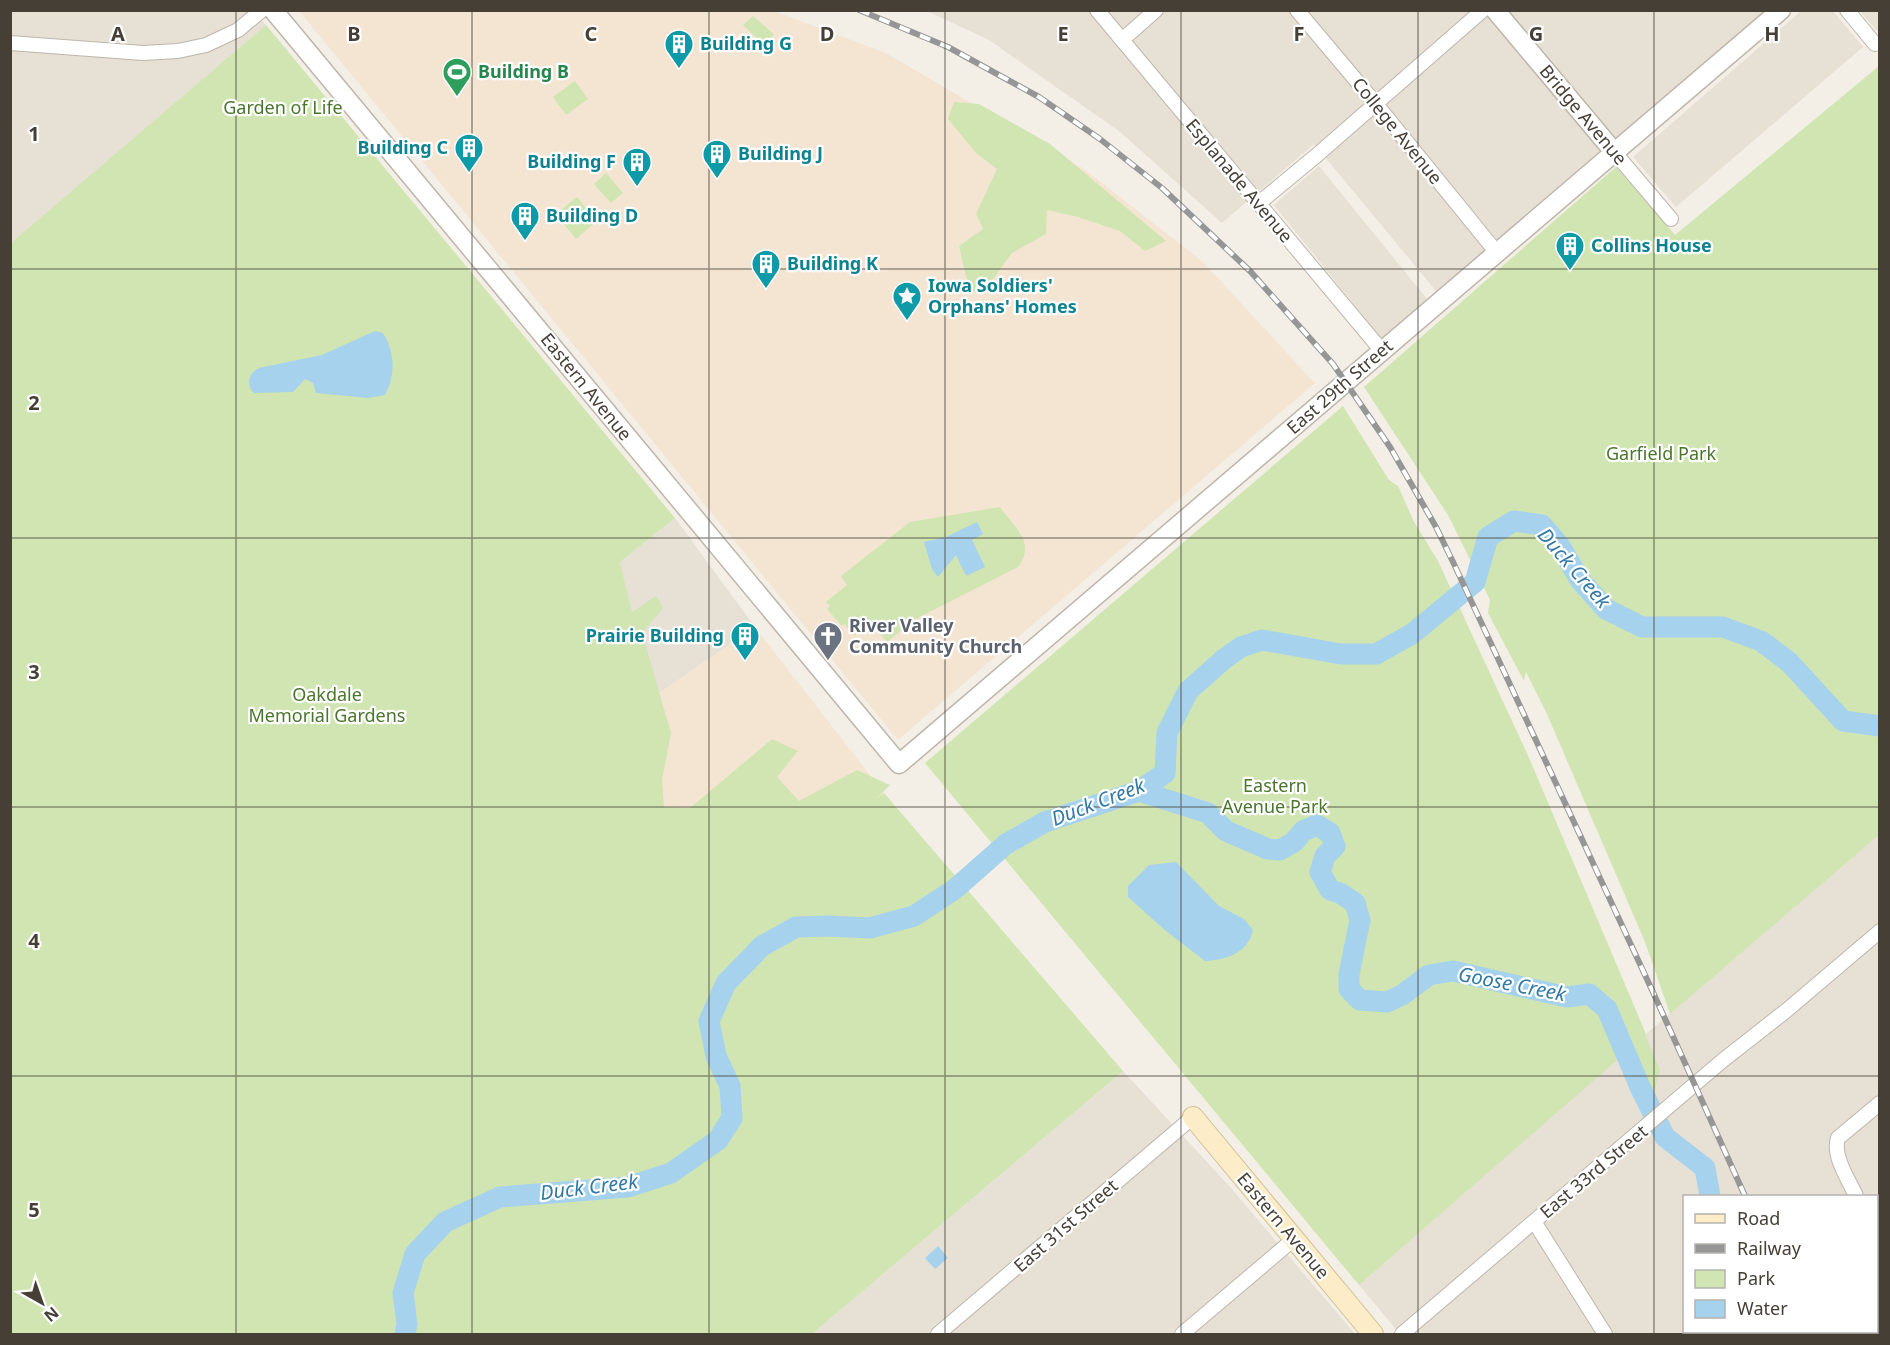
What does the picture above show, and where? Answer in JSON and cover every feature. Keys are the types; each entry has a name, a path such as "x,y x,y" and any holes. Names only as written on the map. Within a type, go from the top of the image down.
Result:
{"main road":[{"name":"Eastern Avenue","path":"1193,1117 1373,1335"}],"street":[{"path":"10,43 143,53 178,51 206,45 238,30 262,10"},
{"name":"Eastern Avenue","path":"273,10 898,764"},
{"name":"Esplanade Avenue","path":"1097,10 1382,351"},
{"path":"1122,40 1156,10"},
{"name":"College Avenue","path":"1297,10 1497,253"},
{"path":"1259,203 1484,10"},
{"name":"Bridge Avenue","path":"1495,10 1671,219"},
{"name":"East 29th Street","path":"898,764 1781,10"},
{"path":"1847,10 1875,44"},
{"name":"East 33rd Street","path":"1402,1335 1722,1062 1880,931"},
{"path":"1855,1195 1837,1153 1836,1143 1838,1138 1880,1103"},
{"name":"East 31st Street","path":"938,1335 1193,1117"},
{"path":"1535,1223 1605,1335"},
{"path":"1182,1335 1294,1239"}],"shaded area":[{"path":"11,11 253,11 266,25 11,244"},
{"name":"Iowa Soldiers' Orphans' Homes","path":"299,11 774,11 886,53 1084,169 1202,261 1315,383 898,740"},
{"path":"927,11 1768,11 1436,291 1314,144 1222,223 1119,131 989,40"},
{"path":"1801,11 1833,11 1863,47 1676,207 1633,157"},
{"path":"1860,11 1879,11 1877,31"},
{"path":"1319,166 1427,299 1381,338 1274,205"},
{"path":"675,518 755,627 652,698 620,562"},
{"path":"755,627 884,793 645,989 605,940 652,698"},
{"path":"1879,835 1879,1334 1400,1334 1359,1285 1646,1034"},
{"path":"1123,1071 1231,1188 1355,1334 812,1334"}],"green space":[{"path":"753,16 774,34 765,46 743,25"},
{"name":"Oakdale Memorial Gardens","path":"266,25 675,518 620,562 632,612 656,596 663,608 642,633 671,733 662,780 664,807 690,808 772,739 798,751 777,777 799,801 857,770 890,785 875,800 884,793 1123,1071 812,1334 11,1334 10,244"},
{"name":"Garfield Park","path":"1879,66 1879,835 1670,1014 1645,942 1547,714 1526,672 1524,681 1488,613 1490,600 1448,515 1364,387 1616,167 1675,235"},
{"path":"575,81 588,99 566,115 553,97"},
{"path":"954,102 979,104 1050,144 1166,241 1145,251 1120,231 1078,217 1047,210 1046,234 1012,253 982,294 969,290 959,246 983,229 976,214 997,169 976,153 948,119"},
{"path":"606,173 623,193 611,203 594,184"},
{"path":"577,197 597,221 576,239 556,214"},
{"name":"Eastern Avenue Park","path":"1343,406 1389,480 1398,486 1414,522 1438,561 1530,760 1660,1069 1653,1098 1631,1048 1359,1285 925,763"},
{"path":"1000,507 1017,528 1024,543 1023,558 1018,567 914,620 887,642 873,624 854,636 845,624 842,626 827,609 830,606 826,602 847,585 841,576 910,522"}],"water":[{"path":"375,331 383,333 392,356 391,379 385,395 368,398 316,393 313,383 305,379 293,392 254,393 251,390 249,379 259,368 322,355"},
{"path":"977,522 983,534 972,540 985,567 966,576 956,555 938,577 932,569 924,542 946,537"},
{"path":"1176,862 1219,906 1244,919 1253,930 1241,950 1228,957 1205,961 1166,931 1128,897 1128,886 1149,865"},
{"path":"938,1246 948,1258 935,1269 925,1258"}],"waterway":[{"name":"Duck Creek","path":"405,1334 407,1324 403,1293 415,1254 445,1222 500,1197 628,1187 671,1173 718,1140 732,1118 730,1086 716,1056 709,1021 726,983 762,946 796,927 870,928 914,916 955,889 1006,844 1045,822 1139,791 1165,773 1167,733 1188,691 1224,659 1241,647 1262,640 1341,654 1376,654 1412,634 1475,582 1488,537 1514,521 1542,525 1560,546 1580,580 1606,609 1642,627 1723,627 1761,641 1789,662 1843,721 1880,726"},
{"name":"Goose Creek","path":"1139,791 1208,813 1226,831 1268,849 1280,850 1294,842 1303,831 1317,825 1330,833 1335,846 1325,856 1320,872 1330,890 1340,893 1355,903 1360,920 1349,974 1349,989 1360,1000 1387,1002 1402,995 1429,975 1453,971 1567,997 1589,994 1607,1009 1640,1087 1665,1137 1705,1168 1710,1195"}],"railway":[{"path":"859,10 948,47 1039,97 1100,139 1162,188 1250,271 1333,364 1390,447 1436,527 1652,990 1745,1195"}],"place":[{"name":"Building G","path":"679,70"},
{"name":"Building B","path":"457,98"},
{"name":"Building C","path":"469,174"},
{"name":"Building J","path":"717,180"},
{"name":"Building F","path":"637,188"},
{"name":"Building D","path":"525,242"},
{"name":"Collins House","path":"1570,272"},
{"name":"Building K","path":"766,290"},
{"name":"Iowa Soldiers' Orphans' Homes","path":"907,322"},
{"name":"Prairie Building","path":"745,662"},
{"name":"River Valley Community Church","path":"828,662"}],"park label":[{"name":"Garden of Life","path":"283,108"}]}
